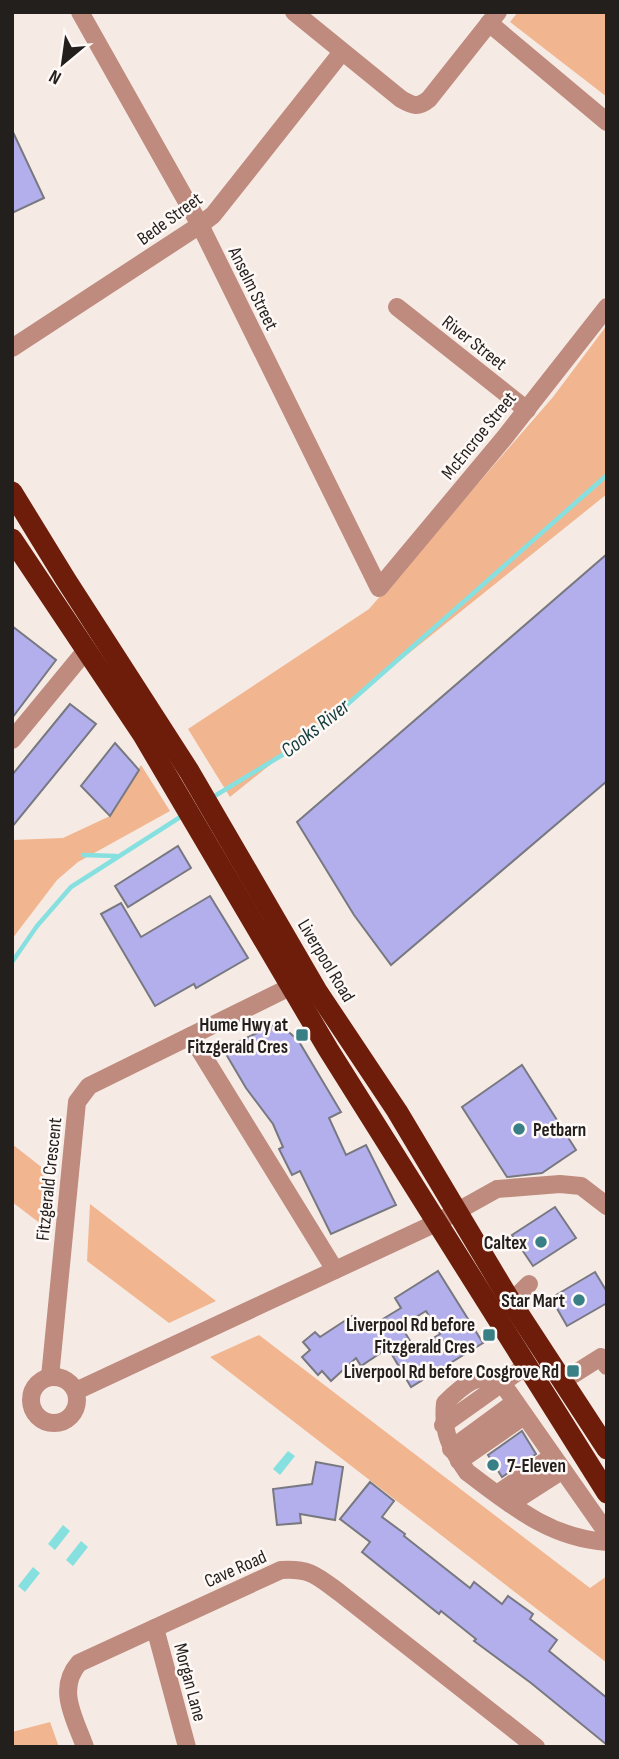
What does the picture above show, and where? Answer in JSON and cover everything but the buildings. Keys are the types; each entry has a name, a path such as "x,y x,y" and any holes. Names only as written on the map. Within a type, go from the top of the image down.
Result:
{"highway":[{"name":"Liverpool Road","path":"12,492 98,627 216,838 397,1111 511,1302 607,1449"},
{"name":"Liverpool Road","path":"12,539 87,649 179,775"},
{"name":"Liverpool Road","path":"216,838 290,987 607,1493"}],"street":[{"name":"Anselm Street","path":"80,12 200,225 379,588"},
{"path":"294,12 401,99 416,106 429,99 494,18 607,121"},
{"name":"Bede Street","path":"12,348 213,215 342,52"},
{"name":"River Street","path":"397,307 527,410"},
{"name":"McEncroe Street","path":"379,588 527,410 607,307"},
{"path":"12,740 87,649"},
{"name":"Fitzgerald Crescent","path":"50,1377 77,1102 89,1086 290,987"},
{"path":"191,1036 335,1270"},
{"path":"76,1391 436,1223 497,1189 560,1184 581,1186 607,1206"},
{"path":"511,1302 530,1284"},
{"path":"562,1381 601,1357 607,1366"},
{"path":"526,1366 443,1425 455,1455 467,1472 539,1524 560,1534 607,1542"},
{"path":"50,1377 65,1379 76,1391 76,1408 72,1416 56,1424 47,1423 34,1411 31,1403 35,1386 50,1377"},
{"path":"502,1383 607,1533"},
{"path":"455,1455 520,1409"},
{"path":"503,1499 558,1463"},
{"name":"Cave Road","path":"85,1747 67,1693 68,1680 79,1663 281,1570 302,1569 322,1579 536,1747"},
{"name":"Morgan Lane","path":"155,1628 187,1747"}],"shaded area":[{"path":"518,12 607,12 607,97 510,22"},
{"path":"607,325 607,494 230,797 188,729 369,609 553,397"},
{"path":"141,765 170,811 78,862 57,880 12,939 12,840 63,838 110,816"},
{"path":"12,1144 44,1169 41,1224 12,1202"},
{"path":"90,1204 216,1301 169,1323 87,1261"},
{"path":"259,1335 590,1588 607,1576 607,1663 210,1357"},
{"path":"50,1722 59,1747 12,1747 12,1732"}],"water":[{"path":"288,1451 295,1456 280,1475 273,1469"},
{"path":"63,1525 70,1531 55,1550 48,1544"},
{"path":"81,1541 88,1547 73,1566 66,1560"},
{"path":"33,1567 40,1573 25,1592 18,1586"}],"waterway":[{"name":"Cooks River","path":"213,797 307,740 607,475"},
{"name":"Cooks River","path":"12,962 37,926 71,887 185,814"},
{"path":"83,855 116,856"}],"place":[{"name":"Hume Hwy at Fitzgerald Cres","path":"302,1035"},
{"name":"Petbarn","path":"519,1129"},
{"name":"Caltex","path":"541,1242"},
{"name":"Star Mart","path":"579,1300"},
{"name":"Liverpool Rd before Fitzgerald Cres","path":"489,1335"},
{"name":"Liverpool Rd before Cosgrove Rd","path":"573,1371"},
{"name":"7-Eleven","path":"493,1465"}]}
